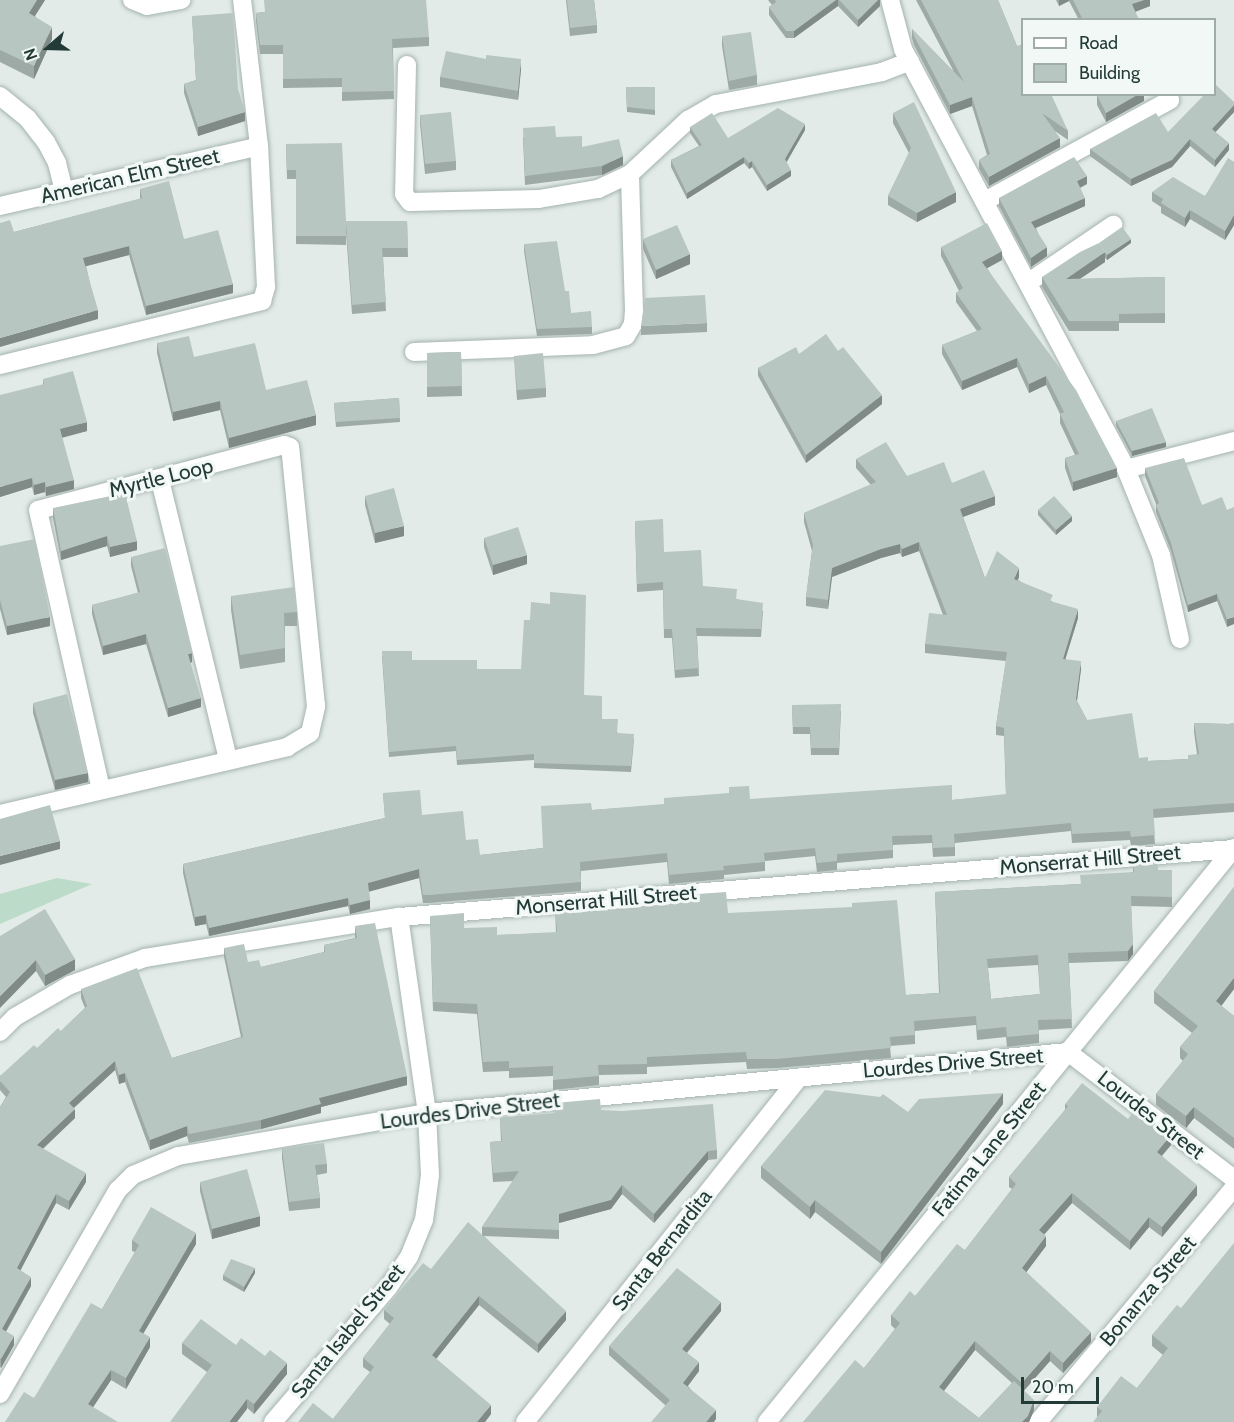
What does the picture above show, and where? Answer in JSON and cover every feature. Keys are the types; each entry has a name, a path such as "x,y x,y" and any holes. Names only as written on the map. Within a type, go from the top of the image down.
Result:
{"street":[{"path":"132,0 147,6 181,0"},
{"path":"0,365 262,302 266,287 259,146 242,0"},
{"path":"890,0 910,61 1029,282 1125,469 1161,555 1180,639"},
{"path":"407,65 404,194 410,202 539,199 598,189 630,174 688,120 716,104 882,72 910,61"},
{"path":"0,96 28,119 46,142 64,192"},
{"path":"985,201 1170,100"},
{"name":"American Elm Street","path":"0,207 259,146"},
{"path":"414,352 593,345 626,336 633,318 630,174"},
{"path":"1029,282 1113,225"},
{"path":"1125,469 1234,441"},
{"name":"Myrtle Loop","path":"102,789 38,510 160,480 284,445 293,453 314,722 301,741 228,760"},
{"path":"0,814 228,760 160,480"},
{"name":"Monserrat Hill Street","path":"0,1032 15,1017 60,990 146,958 399,917 1234,848"},
{"name":"Fatima Lane Street","path":"767,1422 1234,848"},
{"name":"Santa Isabel Street","path":"273,1422 388,1288 409,1257 428,1199 427,1113 399,917"},
{"name":"Lourdes Drive Street","path":"0,1394 118,1190 133,1175 178,1156 427,1113 1068,1052"},
{"name":"Lourdes Street","path":"1068,1052 1234,1179"},
{"name":"Santa Bernardita","path":"525,1422 799,1078"},
{"name":"Bonanza Street","path":"1038,1422 1234,1188"}],"green space":[{"path":"57,878 92,884 0,924 0,894"}],"building":[{"path":"0,0 37,0 29,13 52,27 34,66 0,50"},
{"path":"264,0 426,0 429,37 392,39 394,91 342,92 342,78 283,79 283,45 260,45 256,13 265,12"},
{"path":"567,0 594,0 597,25 570,28"},
{"path":"775,0 836,0 794,31 786,31 769,7 776,2"},
{"path":"839,0 878,0 858,20"},
{"path":"921,0 998,0 1017,46 1021,45 1021,96 1052,96 1068,131 1042,113 1060,138 989,177 979,160 990,154 972,97 950,105 912,29 964,82"},
{"path":"1073,0 1144,0 1132,4 1138,18 1082,18"},
{"path":"233,13 238,89 245,112 198,127 184,84 196,80 192,16"},
{"path":"751,32 757,75 729,81 722,36"},
{"path":"446,51 486,59 486,55 521,59 518,91 440,77"},
{"path":"1216,85 1234,102 1234,105 1212,129 1229,143 1215,160 1190,139 1172,160 1131,179 1090,149 1156,113 1168,132 1203,96 1216,96"},
{"path":"626,87 655,87 655,110 627,107"},
{"path":"1098,96 1136,96 1106,113"},
{"path":"914,102 956,192 917,213 888,196 911,148 893,113"},
{"path":"778,108 805,124 785,159 791,170 767,185 752,161 749,163 744,157 687,193 671,160 702,145 690,127 712,113 728,138"},
{"path":"451,112 456,161 425,164 420,115"},
{"path":"555,126 556,137 582,136 582,147 619,139 623,156 602,166 525,176 523,128"},
{"path":"342,143 346,221 407,221 408,248 382,248 386,302 352,305 346,223 346,236 296,236 296,170 287,170 286,144"},
{"path":"1074,157 1087,176 1077,181 1085,198 1031,222 1047,247 1031,258 999,198"},
{"path":"1228,158 1234,162 1234,215 1225,231 1190,210 1185,218 1161,203 1163,199 1152,192 1173,177 1205,196"},
{"path":"169,181 184,239 218,230 233,284 146,306 129,246 83,258 98,310 0,338 0,223 10,220 14,232 142,198 140,189"},
{"path":"987,223 1002,251 982,262 1076,390 1117,468 1073,482 1065,458 1079,454 1060,414 1064,412 1046,376 1029,384 1017,358 962,381 942,345 982,329 956,293 963,288 941,247"},
{"path":"677,225 690,254 656,270 643,239"},
{"path":"1122,227 1131,239 1107,255 1099,243"},
{"path":"557,241 565,291 569,291 571,313 591,311 592,327 537,329 524,244"},
{"path":"1099,243 1105,252 1066,279 1165,277 1165,313 1119,314 1119,321 1069,321 1042,277 1080,252"},
{"path":"705,295 707,323 641,326 645,298"},
{"path":"826,334 838,351 843,347 882,395 806,455 758,368 796,347 799,354"},
{"path":"189,336 194,357 255,343 266,390 307,380 316,415 229,438 220,401 173,412 157,343"},
{"path":"461,352 462,386 427,387 427,353"},
{"path":"543,353 546,388 517,390 514,356"},
{"path":"73,371 87,422 60,429 74,480 46,487 45,482 34,485 32,478 0,487 0,395 44,384 43,379"},
{"path":"399,398 400,418 336,422 334,403"},
{"path":"1152,408 1166,442 1132,451 1116,421"},
{"path":"886,442 907,476 944,462 952,483 984,470 995,496 960,509 985,578 997,551 1019,568 1014,579 1053,595 1050,601 1078,609 1063,659 1081,661 1076,699 1087,720 1132,713 1139,758 1148,757 1148,761 1188,759 1188,755 1199,754 1194,723 1234,723 1234,803 1153,809 1155,835 1131,837 1130,831 1072,834 1071,823 954,834 955,847 933,848 932,835 892,836 893,850 837,854 837,861 817,863 815,848 764,853 765,862 723,866 724,870 669,875 667,853 580,862 581,882 429,895 423,895 419,869 368,883 370,900 350,905 348,898 209,928 206,915 195,917 183,864 385,818 383,793 420,790 422,815 463,811 466,840 478,839 480,855 543,848 541,806 591,803 592,810 664,804 664,798 729,793 729,787 749,786 750,799 952,785 952,800 1006,794 1004,728 996,726 1007,652 925,644 929,613 947,615 919,542 902,549 900,544 881,549 832,568 828,600 806,597 813,545 804,513 876,482 856,459"},
{"path":"1184,458 1202,505 1222,497 1227,510 1234,507 1234,617 1227,619 1217,594 1188,605 1171,543 1156,505 1159,503 1145,468"},
{"path":"394,488 404,526 375,533 365,496"},
{"path":"125,493 137,541 110,547 107,536 61,551 53,508"},
{"path":"1054,496 1072,516 1056,530 1038,510"},
{"path":"663,519 664,552 701,550 703,586 737,589 736,599 763,603 761,629 696,628 699,668 675,670 672,629 664,629 663,582 637,584 635,521"},
{"path":"518,527 527,555 493,565 484,538"},
{"path":"35,539 50,617 7,626 0,600 0,546"},
{"path":"165,548 192,653 188,654 201,698 168,708 146,634 103,646 92,605 140,592 131,557"},
{"path":"294,587 297,612 284,613 285,648 240,655 231,596"},
{"path":"550,592 586,595 584,695 602,696 602,719 618,719 617,733 634,734 631,766 534,763 534,754 457,760 456,746 389,752 382,651 412,651 412,660 477,660 477,669 521,669 524,620 530,620 531,602 550,604"},
{"path":"67,694 88,773 55,780 33,703"},
{"path":"841,704 839,748 811,748 810,727 793,727 792,705"},
{"path":"50,805 60,841 0,856 0,819"},
{"path":"1157,857 1158,870 1172,870 1172,897 1131,896 1133,944 1128,951 1068,953 1072,1019 1038,1020 1039,1034 1007,1037 1006,1027 977,1030 976,1016 914,1021 915,1035 890,1037 891,1048 777,1059 747,1059 746,1052 647,1057 647,1064 598,1065 599,1076 553,1080 553,1066 509,1068 509,1061 483,1062 477,1004 433,1002 430,916 464,913 464,928 497,927 497,935 557,932 555,906 583,903 583,912 670,906 670,896 726,892 728,913 852,907 852,903 897,900 906,995 940,993 935,892 1081,884 1080,875 1134,872 1133,859","holes":["1038,955 1040,994 991,999 987,959"]},
{"path":"1234,887 1234,978 1216,1001 1234,1016 1234,1138 1194,1107 1186,1116 1156,1094 1188,1054 1180,1047 1198,1026 1154,991"},
{"path":"45,909 75,959 45,975 36,960 0,996 0,936"},
{"path":"375,923 407,1076 319,1098 321,1104 261,1120 189,1134 187,1126 150,1140 125,1073 119,1075 115,1061 69,1103 75,1109 37,1145 86,1173 69,1201 56,1194 17,1268 31,1277 2,1329 14,1336 1,1359 0,1107 10,1092 0,1081 0,1076 34,1045 37,1048 58,1028 61,1031 87,1006 81,989 137,968 172,1058 243,1037 224,948 244,944 248,962 259,960 261,967 325,952 324,945 357,938 355,926"},
{"path":"1082,1083 1128,1119 1132,1114 1137,1118 1142,1113 1171,1135 1157,1152 1197,1185 1162,1227 1149,1217 1130,1241 1072,1193 1039,1230 1046,1236 1022,1268 1091,1332 1063,1363 1050,1351 1022,1383 975,1341 939,1387 979,1418 1014,1381 1034,1400 1028,1416 1022,1422 803,1422 855,1360 864,1368 900,1323 891,1315 910,1291 915,1296 957,1244 965,1250 1016,1184 1009,1177 1068,1106 1065,1104"},
{"path":"825,1090 880,1097 883,1094 908,1112 919,1099 1003,1093 881,1252 815,1200 810,1207 761,1166"},
{"path":"600,1099 601,1110 622,1111 713,1104 717,1150 708,1151 654,1214 622,1185 611,1200 559,1214 559,1230 482,1227 519,1171 493,1173 490,1142 502,1141 500,1118 555,1113 555,1103"},
{"path":"324,1143 327,1164 315,1165 320,1198 289,1202 282,1148"},
{"path":"247,1169 260,1216 212,1229 200,1182"},
{"path":"151,1207 196,1233 139,1331 150,1337 126,1378 111,1370 88,1404 118,1422 5,1422 24,1392 34,1398 91,1303 102,1309 139,1245 132,1240"},
{"path":"468,1222 566,1311 538,1344 479,1296 432,1355 491,1405 477,1422 298,1422 313,1403 333,1419 374,1367 363,1358 394,1318 384,1310 423,1263 431,1269"},
{"path":"1234,1243 1234,1422 1093,1422 1102,1411 1097,1407 1121,1376 1137,1388 1168,1348 1152,1335 1177,1305 1181,1308"},
{"path":"231,1259 255,1268 244,1287 223,1275"},
{"path":"677,1268 721,1302 682,1349 699,1362 683,1383 716,1410 706,1422 651,1422 670,1400 609,1346"},
{"path":"201,1319 236,1345 241,1338 265,1356 270,1350 287,1363 254,1404 247,1399 229,1422 170,1422 212,1365 182,1343"}]}
